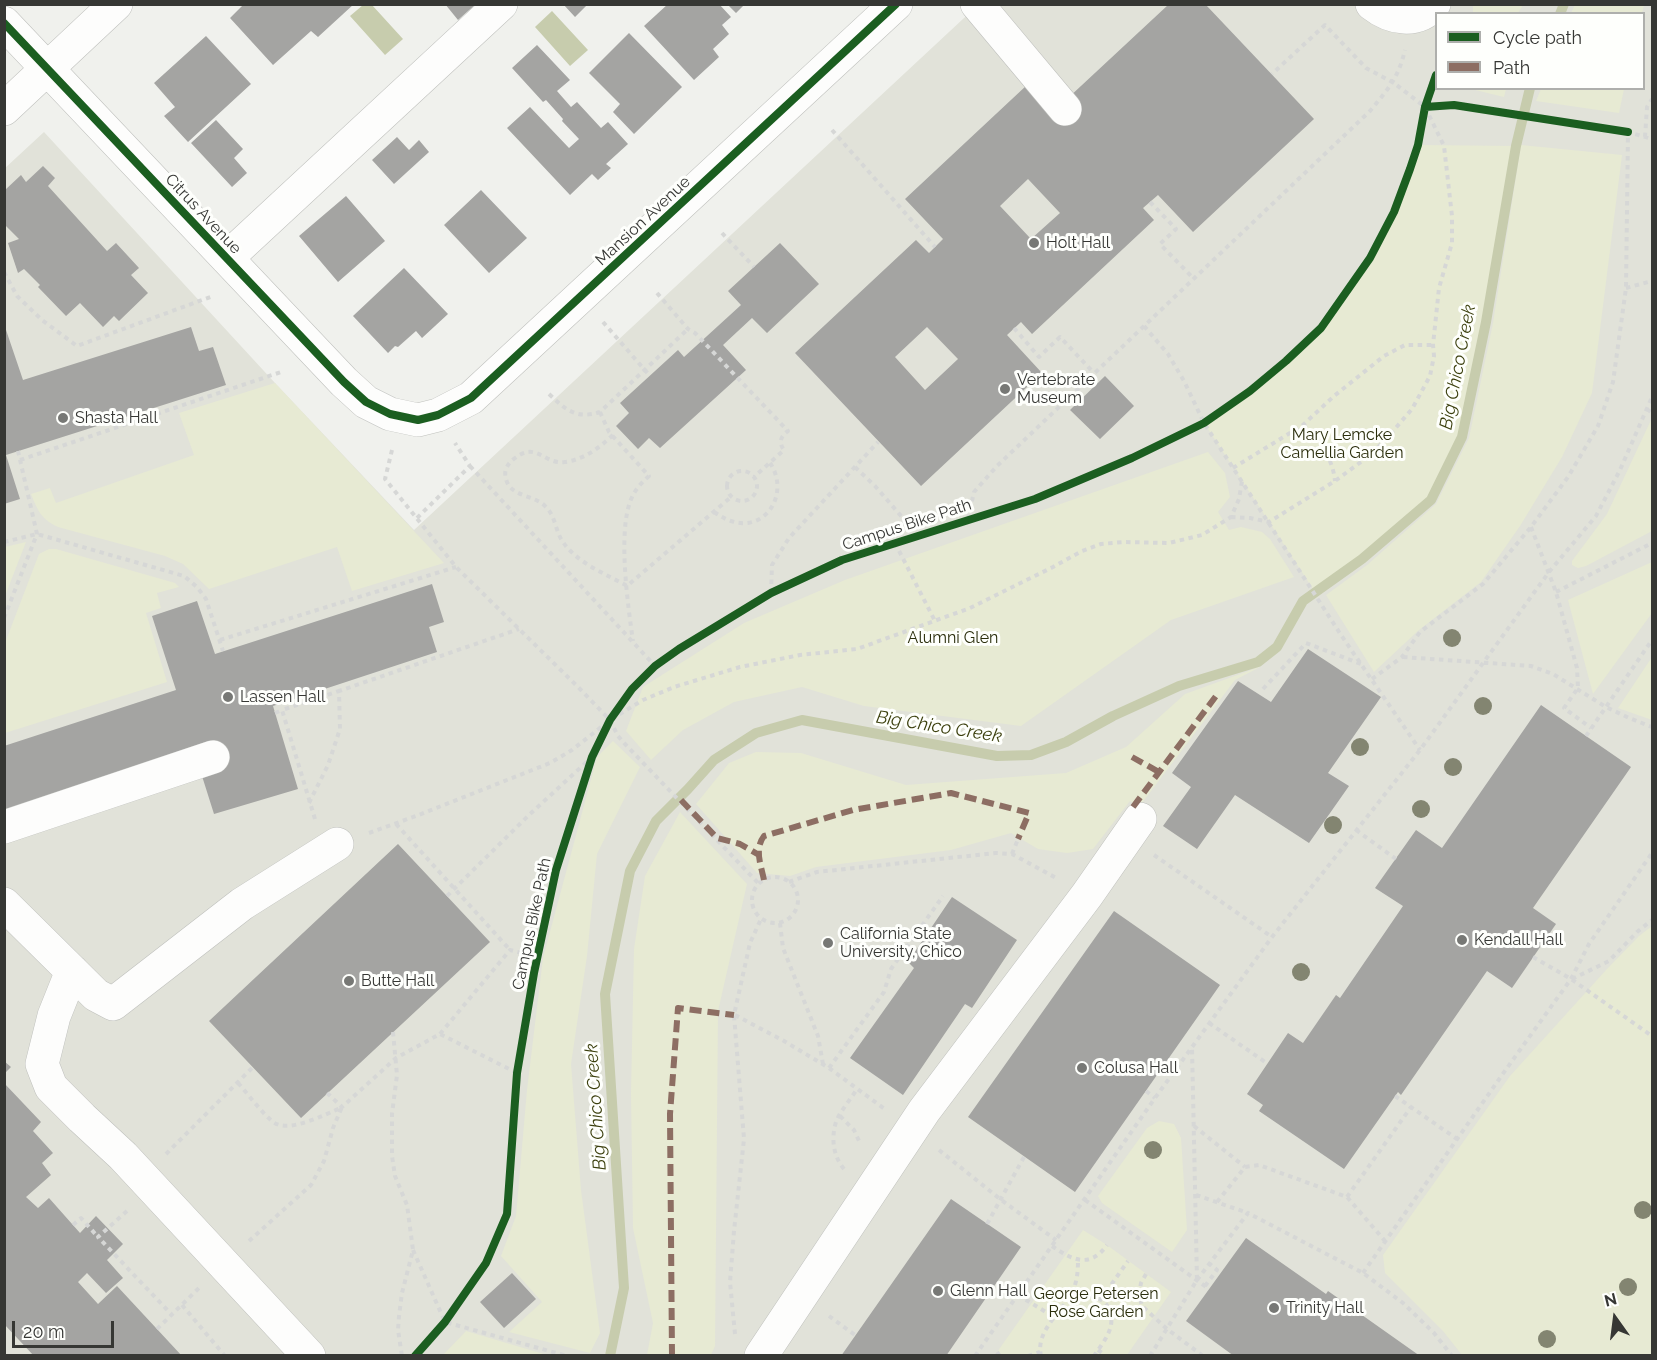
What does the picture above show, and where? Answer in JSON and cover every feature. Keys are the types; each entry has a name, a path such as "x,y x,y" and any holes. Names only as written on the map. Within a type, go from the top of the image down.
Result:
{"street":[{"path":"4,110 116,4"},
{"path":"227,258 501,4"},
{"name":"Mansion Avenue","path":"394,415 418,420 438,415 471,398 896,4"},
{"path":"977,4 1065,109"},
{"path":"1372,4 1382,12 1405,19 1431,8"},
{"name":"Citrus Avenue","path":"4,23 359,395 366,402 394,415"},
{"path":"4,827 213,757"},
{"path":"761,1356 912,1129 983,1031 1087,895 1134,828"},
{"path":"4,904 96,995 113,1004 242,904 337,844"},
{"path":"72,970 54,1016 42,1064 51,1087 123,1156 309,1356"}],"path":[{"path":"1231,517 1269,522 1335,481 1369,456 1412,409 1430,376 1434,356 1438,288 1452,243 1452,216 1444,146 1425,107 1394,83 1366,68 1325,24 1272,74"},
{"path":"968,519 974,492 997,466 1370,111 1394,83 1401,68 1405,49"},
{"path":"1422,126 1429,96"},
{"path":"1645,137 1647,107 1651,105 1653,99"},
{"path":"1425,107 1435,106"},
{"path":"832,130 935,247"},
{"path":"1616,130 1653,139"},
{"path":"1372,679 1402,657 1420,632 1483,584 1531,527 1568,477 1598,426 1613,382 1626,288 1628,132"},
{"path":"1150,202 1176,229 1160,243 1193,278"},
{"path":"722,233 754,267"},
{"path":"4,272 17,296 42,320 77,346 213,296"},
{"path":"1626,288 1653,281"},
{"path":"657,293 688,329 695,333 788,431 780,441 784,450 754,477"},
{"path":"602,321 650,376"},
{"path":"1144,326 1168,354 1204,423 1341,635 1420,750"},
{"path":"1014,328 1039,357 1060,337 1094,373"},
{"path":"549,394 573,413 584,415 600,412 688,329"},
{"path":"1233,468 1302,425 1384,356 1405,345 1433,345"},
{"path":"20,460 281,372"},
{"path":"975,1356 1155,1098 1272,937 1420,750 1549,572 1596,516 1653,397"},
{"path":"1647,409 1653,413"},
{"path":"600,412 609,432 649,476 634,491 626,523 624,563 633,643"},
{"path":"394,415 385,479 456,567 610,720 618,736 759,884"},
{"path":"438,415 470,466 655,666"},
{"path":"1194,428 1213,416"},
{"path":"1302,425 1315,435 1324,450 1335,472 1335,481"},
{"path":"613,435 594,452 565,462 552,460 534,451 523,453 510,462 505,471 505,477 516,492 546,507 554,518 562,541 576,556 627,586"},
{"path":"771,593 772,566 789,538 878,442"},
{"path":"4,618 37,534 18,451"},
{"path":"714,512 732,522 744,523 756,521 766,514 774,505 778,494 775,470 770,463"},
{"path":"417,518 470,466"},
{"path":"855,467 902,517 912,538"},
{"path":"747,471 754,477 758,487 754,496 741,502 731,497 727,483 732,474 747,471"},
{"path":"337,844 396,824 550,763 572,750 610,720 643,700 663,692 729,670 801,655 857,649 970,608 1082,551 1101,544 1169,543 1202,535 1231,517 1239,499 1242,480"},
{"path":"627,586 731,497"},
{"path":"1531,527 1556,592 1577,668 1578,688 1564,708 1591,728"},
{"path":"4,542 37,534 184,576 206,599 223,651"},
{"path":"895,543 935,621"},
{"path":"1556,592 1653,543"},
{"path":"220,640 456,567"},
{"path":"760,599 781,589"},
{"path":"275,713 519,629"},
{"path":"1586,736 1653,640"},
{"path":"1263,689 1306,643 1362,664"},
{"path":"1402,657 1531,666 1553,674 1606,707 1653,727"},
{"path":"647,673 663,660"},
{"path":"282,710 309,803 328,765 340,729 339,691"},
{"path":"601,739 621,704"},
{"path":"588,769 596,748"},
{"path":"447,896 529,814 592,758"},
{"path":"396,824 510,950 536,961"},
{"path":"1134,828 1272,937"},
{"path":"1356,831 1396,859"},
{"path":"1012,854 1018,839"},
{"path":"789,882 817,872 996,853 1012,854 1087,895"},
{"path":"1363,1273 1571,979 1589,944 1653,854"},
{"path":"770,878 789,882 797,894 797,909 787,920 780,923 761,919 756,914 752,898 759,884 770,878"},
{"path":"829,1068 884,992 891,969 943,896"},
{"path":"735,1336 730,1282 744,1139 734,1015 750,943 761,919"},
{"path":"1571,979 1609,961 1637,932 1653,920"},
{"path":"780,923 783,948 818,1036 823,1065"},
{"path":"238,1083 275,1124 288,1126 302,1124 342,1107 396,1058 440,1034 510,950"},
{"path":"1533,957 1571,979 1653,1036"},
{"path":"734,1015 829,1068 1056,1240"},
{"path":"1209,1023 1268,1064"},
{"path":"393,1032 397,1076 392,1114 392,1155 395,1176 406,1205 413,1250 445,1322"},
{"path":"440,1034 518,1073"},
{"path":"1192,1047 1197,1280"},
{"path":"517,1085 519,1062"},
{"path":"98,1238 253,1067"},
{"path":"857,1089 836,1121 832,1143 839,1162 868,1195"},
{"path":"1146,1091 1155,1098"},
{"path":"327,1094 342,1107"},
{"path":"1395,1096 1457,1139"},
{"path":"157,1329 311,1185 324,1161 333,1128 342,1107"},
{"path":"1347,1197 1411,1107"},
{"path":"840,1116 854,1130 861,1147"},
{"path":"1194,1126 1245,1167"},
{"path":"987,1224 1024,1157"},
{"path":"1217,1202 1245,1167 1259,1165 1347,1197 1385,1242"},
{"path":"1196,1196 1248,1213 1363,1273 1402,1303 1434,1333 1452,1356"},
{"path":"1085,1200 1207,1288 1217,1270 1210,1264"},
{"path":"1150,1356 1197,1280 1248,1213"},
{"path":"73,1225 81,1218 172,1315"},
{"path":"1052,1246 1065,1256 1077,1260 1097,1256 1107,1245"},
{"path":"402,1356 398,1330 399,1316 402,1293 413,1250"},
{"path":"1028,1356 1041,1354 1042,1338 1071,1295 1077,1280 1077,1260"},
{"path":"1101,1299 1128,1261"},
{"path":"1146,1274 1139,1294 1142,1306 1167,1329 1203,1356"},
{"path":"1071,1295 1083,1293 1101,1299 1109,1309 1111,1318 1109,1330 1094,1356"},
{"path":"1018,1295 1054,1317"},
{"path":"182,1305 225,1356"},
{"path":"1111,1318 1142,1306"},
{"path":"437,1330 451,1314"},
{"path":"445,1322 567,1356"},
{"path":"1098,1350 1106,1356"}],"shaded area":[{"path":"363,5 372,5 403,39 385,55 350,16"},
{"name":"California State University, Chico","path":"978,5 1652,5 1652,1355 5,1356 4,169 44,132 414,530"},
{"path":"552,11 588,50 570,66 535,27"}],"green space":[{"path":"1473,4 1523,5 1519,12 1473,12"},
{"path":"1575,4 1644,5 1642,12 1571,12"},
{"path":"1475,90 1506,90 1504,97"},
{"path":"1540,90 1624,90 1619,113 1536,101"},
{"name":"Mary Lemcke Camellia Garden","path":"1418,145 1516,146 1486,322 1462,437 1431,500 1362,559 1315,592 1204,423 1250,391 1321,328 1370,258 1394,212"},
{"path":"1521,145 1622,155 1592,393 1562,457 1520,526 1481,582 1419,630 1374,672 1326,595 1367,565 1436,504 1469,438 1493,323"},
{"path":"275,383 444,563 352,591 337,547 209,589 183,564 165,556 58,527 44,518 38,510 31,494 50,488 56,503 194,455 179,413"},
{"path":"1651,420 1652,531 1586,566 1578,568 1572,565 1572,561 1607,514"},
{"name":"Alumni Glen","path":"1208,452 1225,473 1230,497 1218,512 1229,530 1241,527 1262,532 1270,539 1294,577 1171,620 1021,726 864,706 802,687 734,702 683,730 651,760 626,731 643,687 744,623 845,580"},
{"path":"26,542 5,596 5,547"},
{"path":"49,549 56,549 175,583 179,587 157,593 161,608 146,613 167,682 5,733 5,643 39,554"},
{"path":"1652,562 1652,613 1593,694 1568,600"},
{"path":"1652,657 1652,720 1618,708"},
{"path":"1262,666 1235,680 1139,807 1130,801 1093,849 1067,853 1038,849 1011,833 951,850 816,867 790,876 757,873 696,804 729,763 756,752 801,753 906,785 1066,773 1126,747 1185,694"},
{"path":"613,741 640,767 597,854 587,956 571,1064 581,1190 600,1333 590,1353 509,1332 542,1302 501,1256 516,1216 527,1090 543,958 597,757"},
{"path":"680,812 747,884 718,1011 715,1346 711,1355 647,1355 653,1323 633,1228 631,1093 634,949 645,876"},
{"path":"1652,926 1652,1355 1462,1355 1443,1331 1385,1273 1383,1255 1510,1076 1606,970"},
{"path":"1159,1121 1174,1124 1181,1138 1187,1230 1172,1252 1102,1203 1098,1196 1147,1128"},
{"name":"George Petersen Rose Garden","path":"1083,1230 1171,1292 1127,1355 995,1355"},
{"path":"466,1331 547,1355 443,1355"}],"building":[{"path":"244,4 354,4 318,37 311,31 273,65 230,18"},
{"path":"445,4 476,4 458,20"},
{"path":"563,4 588,4 575,17"},
{"path":"668,4 719,4 731,17 722,25 729,34 713,49 719,57 694,80 644,26"},
{"path":"727,4 745,4 736,13"},
{"name":"Holt Hall","path":"1168,5 1206,5 1314,119 1193,232 1158,195 1143,208 1154,220 1032,334 1021,322 1007,335 1042,373 921,486 795,353 916,240 929,253 943,239 905,199 1027,85 1065,126 1079,112 1067,99","holes":["1028,179 1060,213 1031,239 1000,206","927,327 958,359 925,390 895,357"]},
{"path":"629,33 682,87 634,134 613,112 620,104 589,73"},
{"path":"206,36 251,84 188,142 164,116 175,107 154,83"},
{"path":"537,45 570,80 557,91 571,107 577,102 601,128 608,122 628,144 606,164 611,168 598,180 592,174 570,195 507,128 530,107 569,148 579,139 546,100 543,102 512,68"},
{"path":"216,120 243,149 234,158 247,173 232,187 191,143"},
{"path":"397,137 409,150 419,140 429,152 394,184 372,160"},
{"path":"43,166 55,178 48,186 107,251 116,243 139,268 131,275 148,293 119,321 114,316 103,327 80,303 66,316 24,269 18,273 8,243 19,239 4,224 4,191 21,175 26,182"},
{"path":"481,190 527,238 489,273 444,225"},
{"path":"346,196 385,241 338,282 299,236"},
{"path":"780,243 819,284 767,333 752,318 723,345 746,370 660,448 649,438 638,449 616,426 629,413 620,403 678,350 684,357 741,305 728,291"},
{"path":"404,268 448,314 422,338 416,331 388,353 353,316"},
{"name":"Shasta Hall","path":"4,324 23,380 191,327 199,351 213,347 226,385 6,455 20,499 4,504"},
{"path":"1105,376 1134,406 1100,439 1070,410"},
{"name":"Lassen Hall","path":"432,584 444,622 429,627 437,652 273,706 298,789 214,814 202,776 4,813 4,746 176,690 152,616 197,601 215,654"},
{"path":"1308,649 1381,697 1328,773 1349,786 1309,843 1235,795 1197,849 1163,826 1191,787 1172,773 1238,681 1271,702"},
{"name":"Kendall Hall","path":"1541,705 1631,767 1533,908 1556,924 1512,988 1487,971 1401,1095 1398,1092 1344,1169 1259,1111 1263,1105 1247,1094 1288,1033 1303,1043 1336,995 1340,998 1403,906 1375,888 1416,830 1442,848"},
{"name":"Butte Hall","path":"398,844 490,942 301,1118 209,1021"},
{"path":"952,897 1017,940 972,1008 965,1004 903,1095 850,1058 914,968 908,962"},
{"name":"Colusa Hall","path":"1114,911 1220,985 1075,1192 968,1117"},
{"path":"4,1061 11,1067 4,1074"},
{"path":"4,1083 41,1122 33,1131 53,1153 42,1163 51,1175 26,1197 38,1208 49,1198 80,1233 96,1216 123,1244 107,1260 123,1278 106,1293 87,1273 78,1282 98,1304 117,1286 182,1356 34,1356 4,1324"},
{"name":"Glenn Hall","path":"951,1199 1021,1247 946,1356 841,1356"},
{"name":"Trinity Hall","path":"1246,1238 1326,1294 1328,1291 1420,1356 1234,1356 1186,1321"},
{"path":"512,1273 536,1299 504,1328 480,1302"}],"waterway":[{"name":"Big Chico Creek","path":"1561,12 1564,4"},
{"name":"Big Chico Creek","path":"610,1356 624,1288 605,994 630,871 656,821 714,760 756,733 802,720 997,756 1031,755 1066,742 1113,716 1179,686 1258,662 1277,647 1303,601 1362,559 1431,500 1462,437 1486,322 1516,146 1530,90"}],"marked path":[{"path":"1133,807 1219,692"},
{"path":"1132,757 1159,772"},
{"path":"764,880 759,852 764,836 853,810 951,793 1029,813 1018,839"},
{"path":"681,800 717,838 740,844 759,855"},
{"path":"672,1356 670,1114 678,1008 734,1015"}],"cycle path":[{"path":"4,23 344,382 366,402 390,414 418,420 438,415 471,398 896,4"},
{"name":"Campus Bike Path","path":"415,1356 445,1322 486,1263 507,1214 517,1073 534,973 556,870 592,757 610,720 632,689 655,666 679,649 771,593 842,560 1035,499 1132,458 1204,423 1250,391 1321,328 1370,258 1394,212 1410,169 1418,145 1425,107 1435,78"},
{"path":"1425,107 1454,105 1628,132"}],"place":[{"name":"Holt Hall","path":"1034,243"},
{"name":"Vertebrate Museum","path":"1005,389"},
{"name":"Shasta Hall","path":"63,418"},
{"name":"Lassen Hall","path":"228,697"},
{"name":"Kendall Hall","path":"1462,940"},
{"name":"California State University, Chico","path":"828,943"},
{"name":"Butte Hall","path":"349,981"},
{"name":"Colusa Hall","path":"1082,1068"},
{"name":"Glenn Hall","path":"938,1291"},
{"name":"Trinity Hall","path":"1274,1308"}]}
